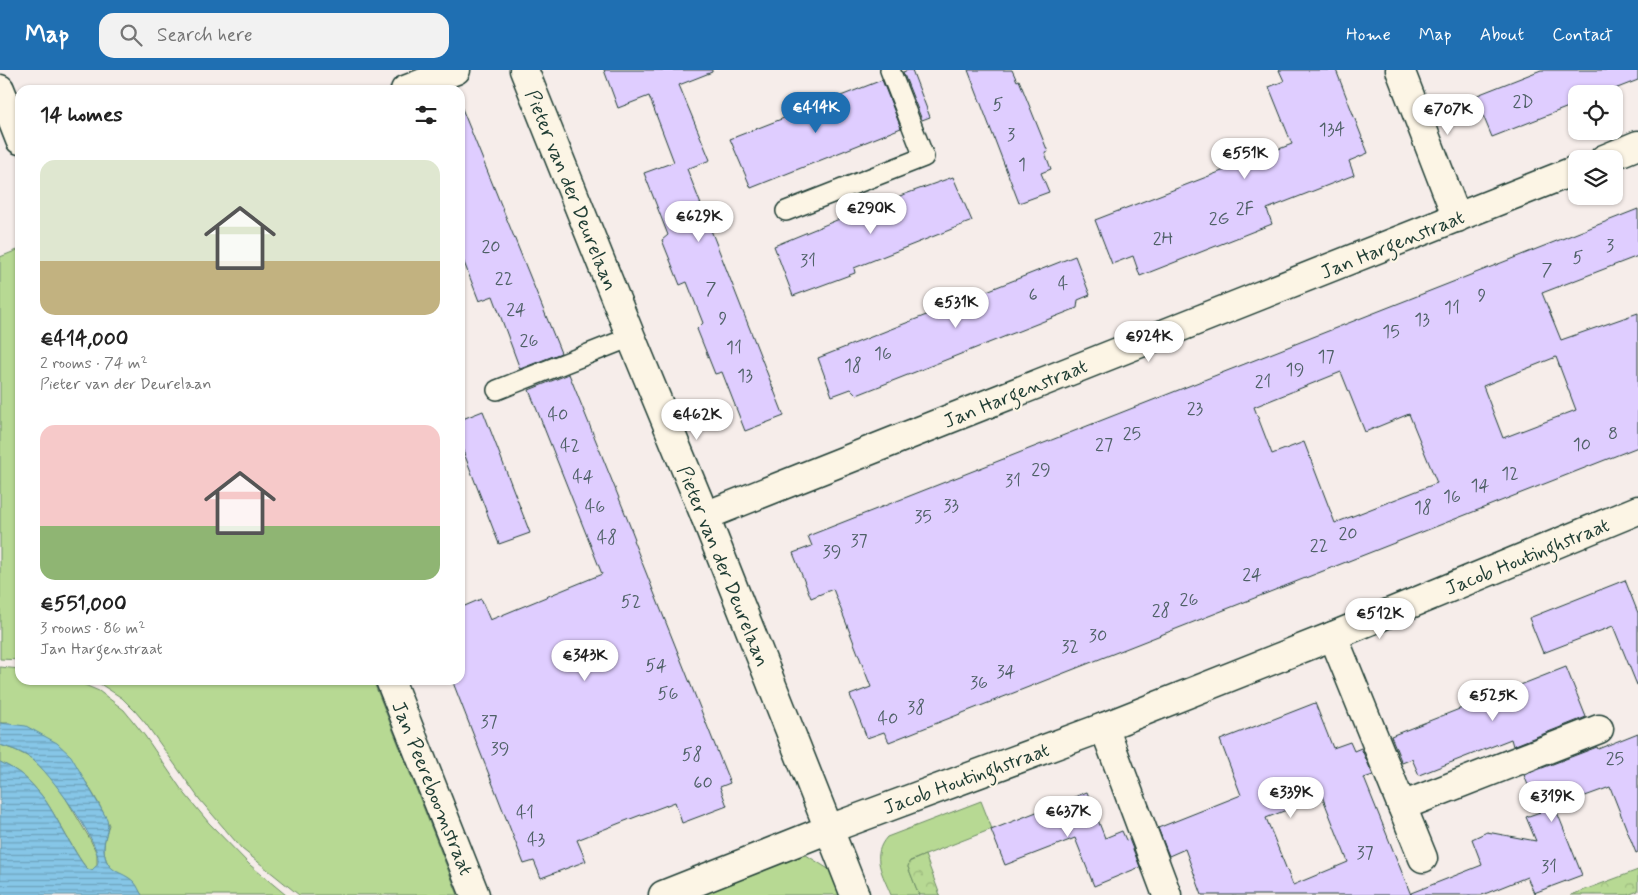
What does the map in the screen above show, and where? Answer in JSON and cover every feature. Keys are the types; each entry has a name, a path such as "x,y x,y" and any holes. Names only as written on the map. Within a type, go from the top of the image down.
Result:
{"street":[{"path":"418,85 456,70"},
{"name":"Pieter van der Deurelaan","path":"524,70 705,516 855,895"},
{"path":"1400,70 1457,218"},
{"path":"0,89 15,127"},
{"path":"1623,151 1638,145"},
{"name":"Jan Hargenstraat","path":"705,516 1568,173"},
{"name":"Jacob Houtinghstraat","path":"829,829 1104,727 1333,636 1638,510"},
{"path":"1333,636 1423,858"},
{"name":"Jan Peereboomstraat","path":"392,685 475,895"},
{"path":"1104,727 1167,895"},
{"path":"1402,806 1599,729"},
{"path":"662,895 829,829"}],"lane":[{"path":"786,211 924,157 890,70"},
{"path":"496,390 631,337"}],"green space":[{"path":"15,251 15,660 0,659 0,257"},
{"path":"0,667 15,668 15,685 85,685 99,691 124,710 145,736 181,789 209,823 250,865 286,895 142,895 132,881 116,872 107,862 104,844 109,825 86,782 10,723 0,723"},
{"path":"102,685 375,685 458,895 299,895 242,849 200,800 146,724 122,698"},
{"path":"0,745 31,758 49,775 65,797 97,854 97,866 92,870 84,865 47,803 37,790 19,772 0,762"},
{"path":"981,801 992,829 910,861 908,867 919,895 891,895 882,873 879,858 879,851 887,837"},
{"path":"795,848 830,870 840,895 699,895"},
{"path":"925,855 940,895 919,895 908,867 909,862"},
{"path":"1638,870 1638,891 1628,895 1571,895"}],"water":[{"path":"0,723 26,726 57,743 71,756 107,819 108,827 104,842 105,858 111,868 137,885 142,895 0,895 0,762 23,776 42,796 84,865 92,870 98,861 91,838 82,823 40,766 16,750 0,745"}],"building":[{"path":"604,70 712,70 712,72 679,85 710,160 687,169 784,416 745,431 722,372 715,374 697,329 703,323 687,282 680,285 662,240 668,235 644,173 674,162 649,96 618,108"},
{"path":"912,70 930,117 922,120 903,72"},
{"path":"968,70 1012,70 1017,81 1019,80 1048,152 1045,153 1051,169 1041,173 1049,192 1019,203"},
{"path":"1279,70 1336,70 1368,153 1349,161 1354,175 1267,209 1272,224 1140,276 1133,256 1112,264 1095,220 1292,144 1269,87 1284,81"},
{"path":"1541,70 1638,70 1638,80 1623,86 1568,85 1568,107 1492,137 1475,96"},
{"path":"882,80 901,128 751,188 730,139"},
{"path":"465,116 561,353 520,369 493,296 479,301 465,265"},
{"path":"953,177 972,221 854,268 855,273 793,296 774,246 866,208"},
{"path":"1638,209 1638,256 1542,293 1561,340 1638,313 1638,447 889,742 884,732 867,738 850,695 871,687 833,589 811,598 793,553 812,546 808,536","holes":["1556,357 1576,410 1503,438 1483,386","1341,372 1365,432 1409,414 1437,483 1335,523 1304,442 1272,454 1254,407"]},
{"path":"1075,256 1090,295 1078,300 1077,308 857,395 851,389 832,396 818,358"},
{"path":"569,374 730,783 720,787 727,806 682,823 675,802 625,821 577,840 586,861 541,878 534,861 524,864 454,685 465,685 465,606 481,599 490,620 602,574 529,390"},
{"path":"483,411 530,533 499,544 465,456 465,418"},
{"path":"1625,580 1638,613 1638,685 1613,626 1543,653 1529,618"},
{"path":"1566,667 1586,717 1513,746 1511,739 1419,775 1412,759 1402,763 1391,736"},
{"path":"1315,703 1333,748 1350,742 1354,751 1361,748 1373,775 1364,778 1411,895 1202,895 1185,849 1169,856 1158,828 1241,795 1220,740","holes":["1322,796 1348,862 1293,885 1266,818"]},
{"path":"1638,733 1638,852 1636,853 1610,787 1555,807 1582,875 1534,893 1527,877 1482,895 1411,895 1411,893 1482,865 1472,839 1487,832 1536,841 1526,817 1539,812 1524,775"},
{"path":"1087,792 1105,838 1122,831 1126,840 1129,839 1140,867 1094,886 1075,838 1005,865 991,830"}]}
